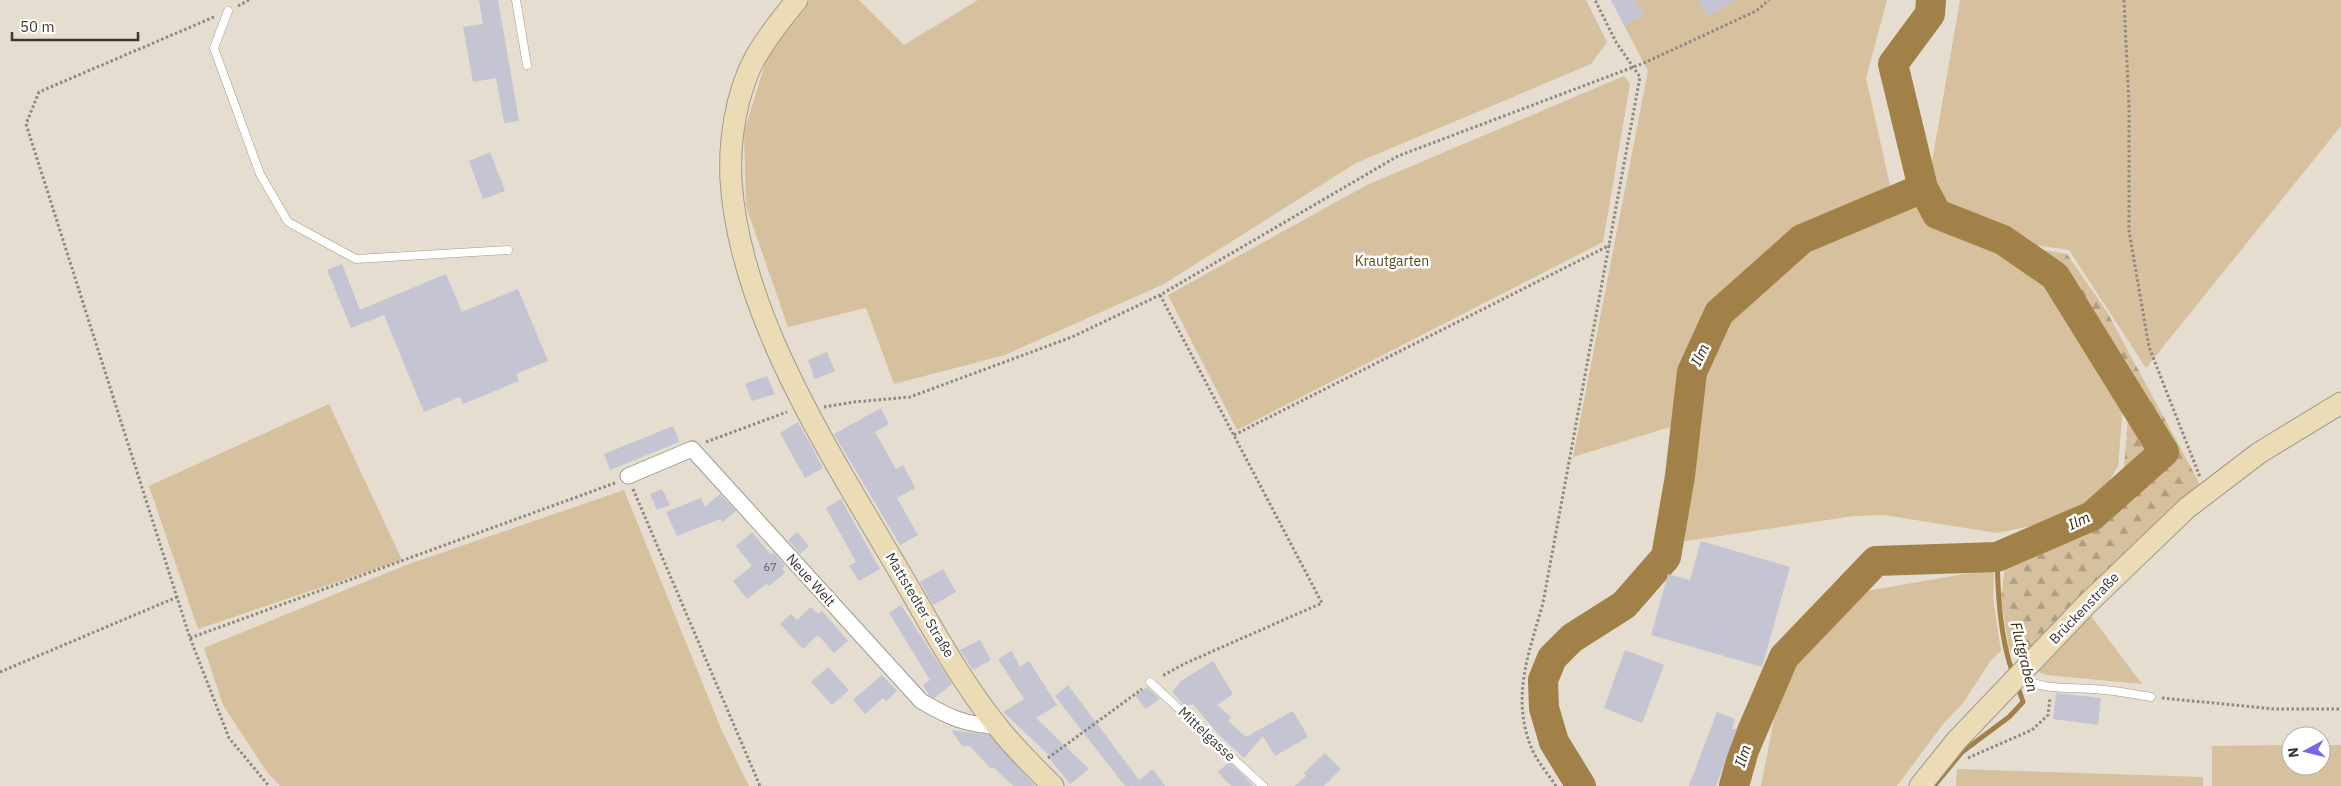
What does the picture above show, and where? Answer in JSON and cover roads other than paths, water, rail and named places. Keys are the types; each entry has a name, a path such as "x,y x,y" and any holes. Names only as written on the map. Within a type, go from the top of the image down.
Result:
{"street":[{"name":"Mattstedter Straße","path":"797,0 775,27 755,59 742,93 733,130 731,178 736,229 749,277 766,321 805,408 958,669 998,727 1053,786"},
{"name":"Brückenstraße","path":"1920,786 1958,740 2086,605 2206,491 2259,453 2341,403"},
{"name":"Neue Welt","path":"628,476 692,449 921,701 951,718 971,724 998,727"}],"lane":[{"path":"516,0 527,65"},
{"path":"228,11 214,48 260,174 288,222 356,260 508,250"},
{"path":"2014,681 2151,697"},
{"name":"Mittelgasse","path":"1150,682 1263,786"}],"waterway":[{"name":"Ilm","path":"1734,786 1744,750 1784,657 1876,561 1997,557 2092,516 2164,452 2055,276 2003,240 1937,214 1923,188 1893,64 1930,14 1931,0"},
{"name":"Ilm","path":"1581,786 1554,742 1544,708 1543,680 1552,658 1572,638 1624,605 1666,557 1680,476 1692,372 1719,313 1802,239 1923,188"},
{"name":"Flutgraben","path":"1997,557 2002,631 2013,674"},
{"name":"Flutgraben","path":"1934,786 1962,752 2009,717 2023,702 2017,684"}],"park label":[{"name":"Krautgarten","path":"1392,261"}]}
